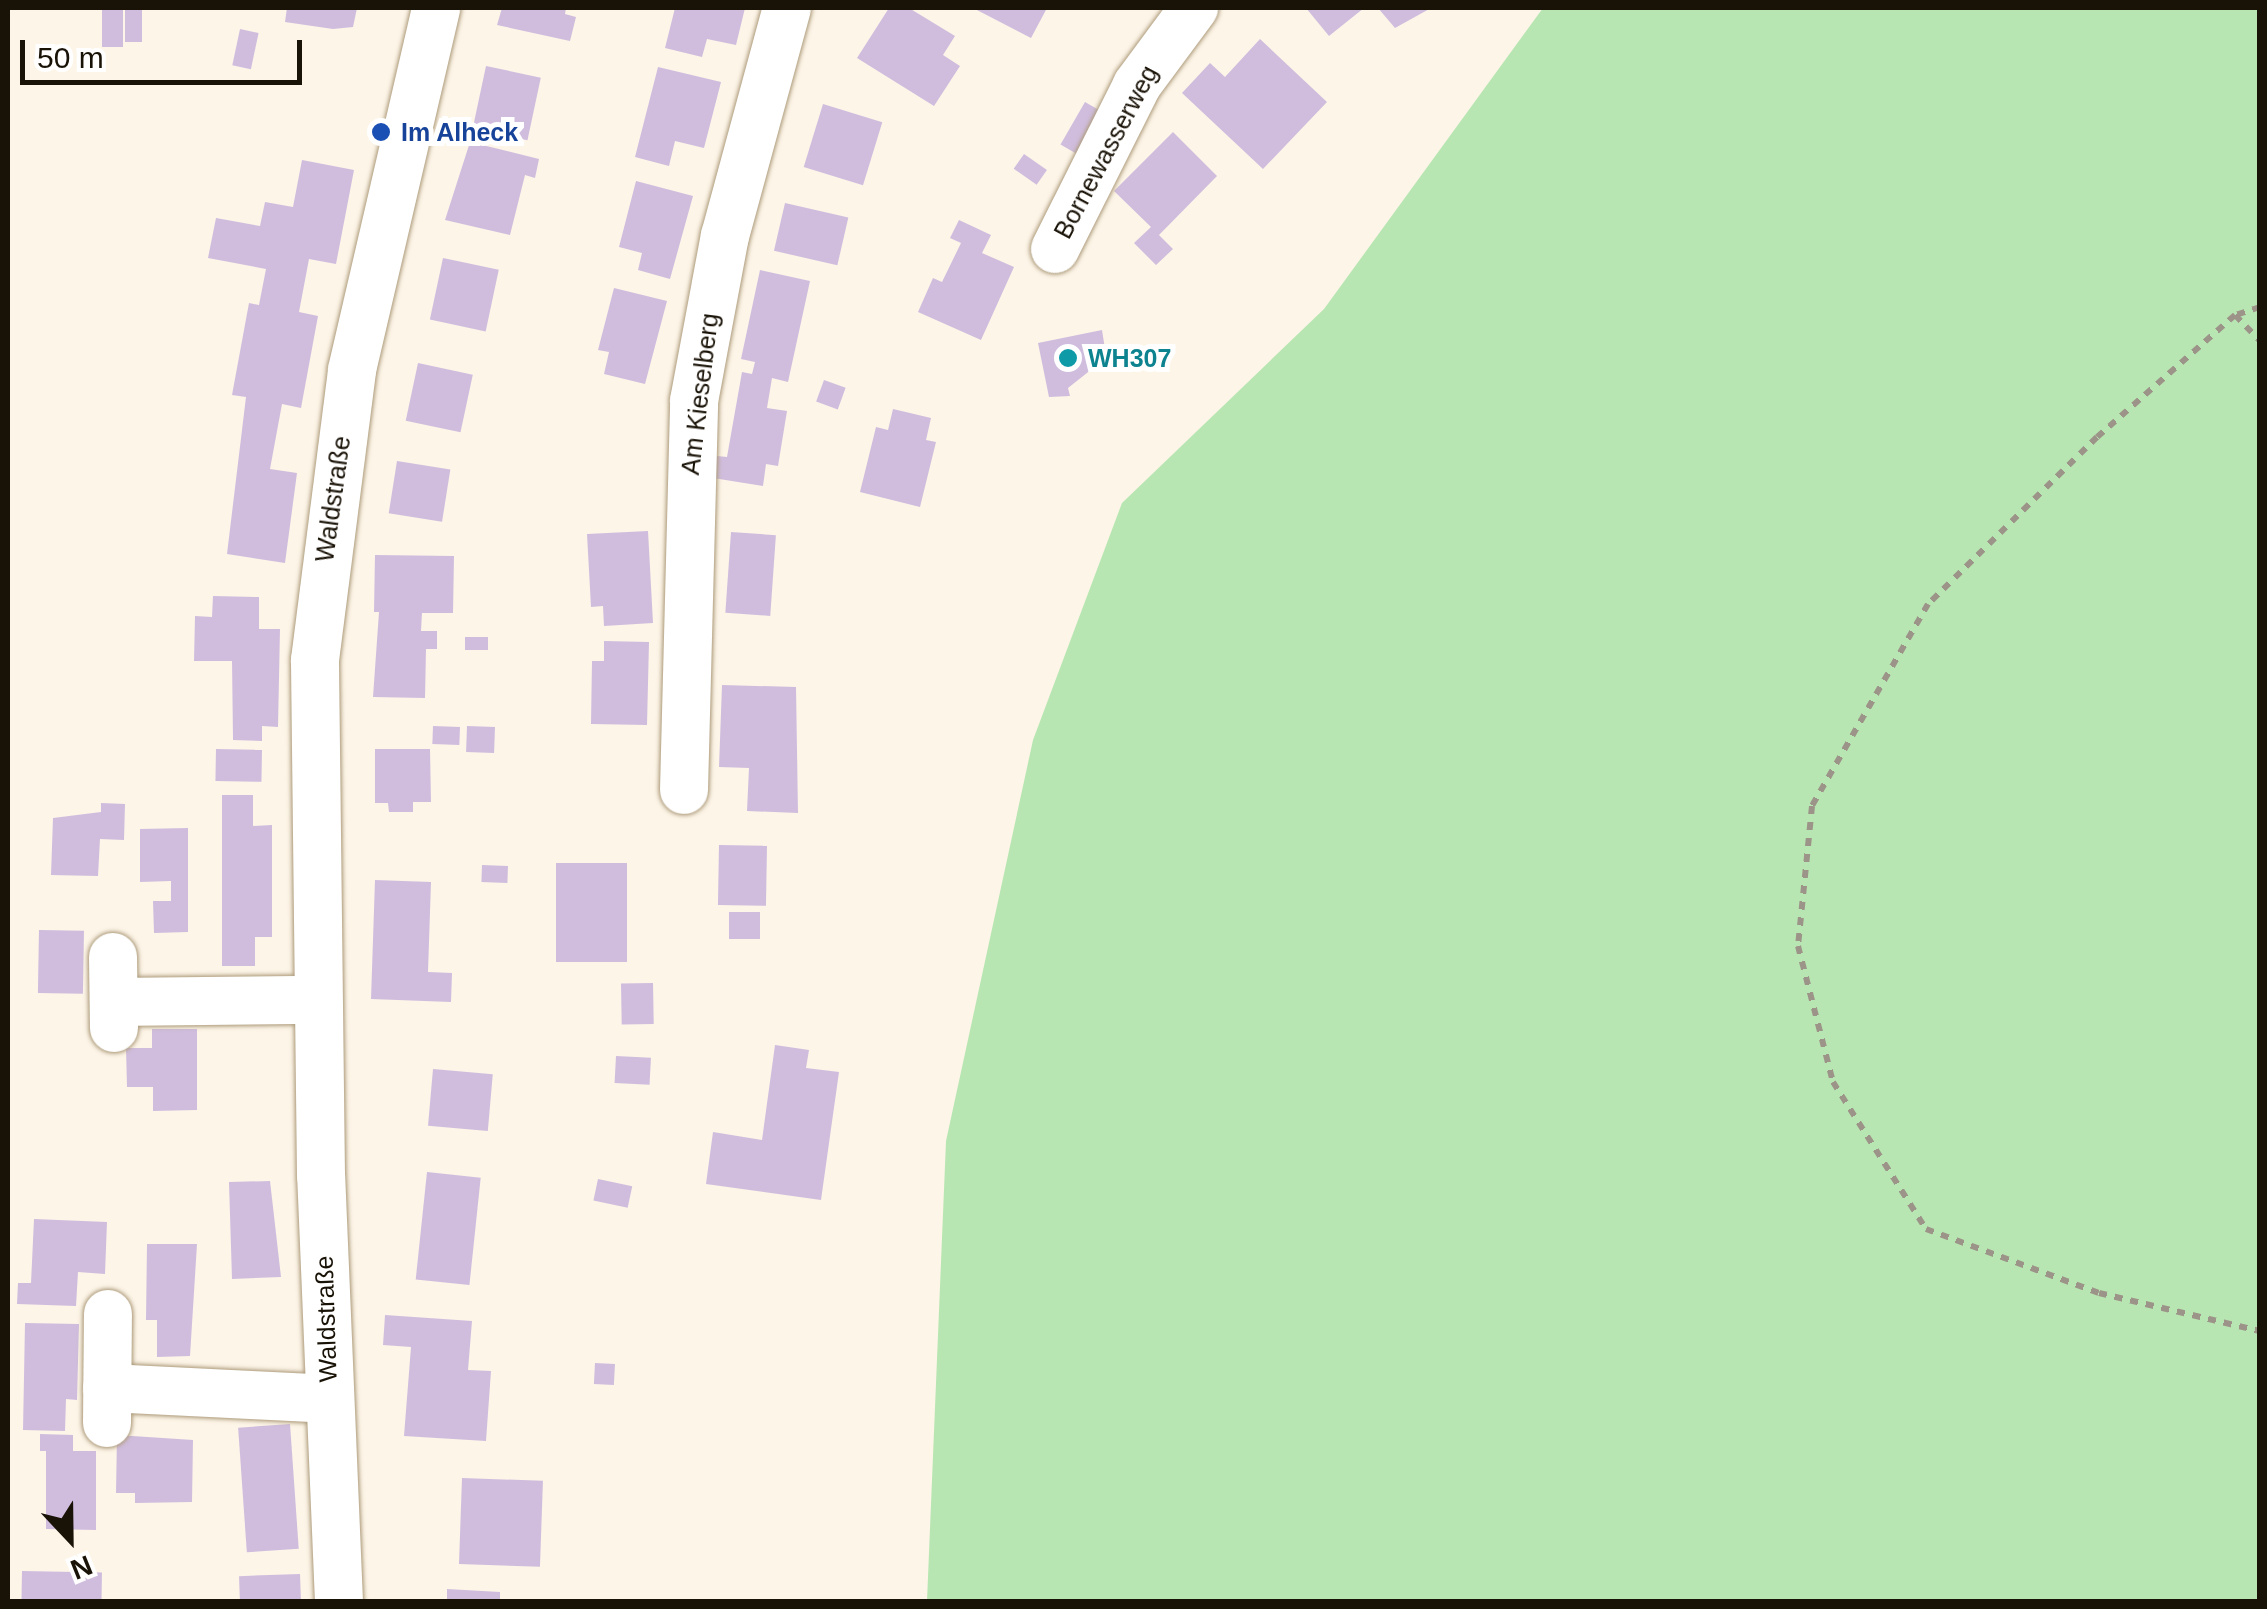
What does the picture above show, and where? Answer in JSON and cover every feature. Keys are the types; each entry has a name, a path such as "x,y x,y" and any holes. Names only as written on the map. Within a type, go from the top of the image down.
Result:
{"street":[{"name":"Waldstraße","path":"339,1602 318,1000 315,660 325,545 352,370 436,8"},
{"name":"Am Kieselberg","path":"684,790 694,401 725,236 787,8"},
{"name":"Bornewasserweg","path":"1055,249 1137,85 1194,8"},
{"path":"114,996 318,1000"},
{"name":"Waldstraße","path":"108,1314 107,1406 329,1399"}],"path":[{"path":"2260,307 2236,316 2097,436 1928,604 1812,806 1798,946 1833,1082 1926,1229 2099,1293 2260,1331"},
{"path":"2236,316 2260,340"}],"green space":[{"path":"1543,8 2259,8 2259,1601 927,1601 946,1141 1033,740 1122,503 1324,309"}],"building":[{"path":"102,8 123,8 123,47 102,47"},
{"path":"125,8 142,8 142,42 125,42"},
{"path":"287,8 357,8 353,27 333,29 285,22"},
{"path":"502,8 566,8 565,14 576,17 570,41 497,25"},
{"path":"675,8 745,8 736,45 707,39 702,57 665,48"},
{"path":"889,8 909,8 955,36 943,55 960,66 934,106 857,58"},
{"path":"973,8 1047,8 1031,38"},
{"path":"1306,8 1364,8 1329,36"},
{"path":"1378,8 1431,8 1395,28"},
{"path":"240,29 259,33 251,69 232,65"},
{"path":"1260,39 1327,102 1263,169 1182,93 1210,63 1225,77"},
{"path":"486,66 541,78 527,140 473,129"},
{"path":"658,67 721,82 704,148 675,141 669,166 635,157"},
{"path":"1085,102 1106,114 1081,156 1060,144"},
{"path":"823,104 882,122 863,185 804,167"},
{"path":"1173,132 1217,176 1159,235 1173,249 1156,265 1134,243 1151,227 1114,191"},
{"path":"470,142 539,159 535,178 525,175 510,235 445,220"},
{"path":"1024,154 1047,170 1037,185 1014,169"},
{"path":"302,160 354,170 336,264 309,259 299,312 318,316 301,408 282,404 270,469 297,473 285,563 227,554 246,397 232,395 249,303 259,305 266,269 208,258 216,218 260,226 265,202 293,207"},
{"path":"636,181 693,196 670,279 638,270 642,253 619,247"},
{"path":"785,203 848,218 837,265 774,251"},
{"path":"959,220 991,235 982,253 1014,267 981,340 918,312 933,278 942,282 961,243 950,238"},
{"path":"443,258 499,270 486,331 430,320"},
{"path":"760,270 810,281 788,382 772,378 767,408 787,411 778,466 766,464 763,486 713,478 717,456 727,457 742,372 752,374 755,362 741,359"},
{"path":"614,288 667,301 645,384 604,374 609,352 598,350"},
{"name":"WH307","path":"1102,330 1105,349 1095,351 1097,365 1068,388 1070,396 1049,397 1038,343"},
{"path":"418,363 473,375 461,432 406,421"},
{"path":"824,380 846,388 838,409 816,402"},
{"path":"893,409 931,418 926,440 936,442 920,507 860,492 876,427 888,430"},
{"path":"397,461 450,469 442,522 389,513"},
{"path":"648,531 653,623 604,626 603,606 591,607 587,534"},
{"path":"731,532 776,535 770,616 725,613"},
{"path":"375,555 454,556 453,613 422,613 421,631 437,631 437,649 426,649 425,698 373,697 379,612 374,612"},
{"path":"213,596 259,597 259,629 280,629 278,727 262,726 262,741 233,740 232,661 194,661 195,616 212,617"},
{"path":"465,637 488,637 488,650 465,650"},
{"path":"604,641 649,642 647,725 591,724 592,661 604,661"},
{"path":"722,685 796,687 798,813 747,811 749,768 719,767"},
{"path":"433,726 460,727 459,745 432,744"},
{"path":"467,726 495,727 494,753 466,752"},
{"path":"216,749 262,750 261,782 215,781"},
{"path":"375,749 430,749 431,802 413,802 413,812 389,812 388,803 375,803"},
{"path":"222,795 253,795 253,826 272,825 272,937 255,937 255,966 222,966"},
{"path":"101,803 125,804 124,840 100,839 98,876 51,875 53,818 101,812"},
{"path":"188,828 188,932 154,933 153,901 171,901 171,881 140,882 140,829"},
{"path":"719,845 767,846 766,906 718,905"},
{"path":"556,863 627,863 627,962 556,962"},
{"path":"482,865 508,866 507,883 481,882"},
{"path":"375,880 431,882 428,972 452,973 451,1002 371,999"},
{"path":"729,912 760,912 760,939 729,939"},
{"path":"39,930 84,931 83,994 38,993"},
{"path":"653,983 654,1024 622,1025 621,984"},
{"path":"152,1029 197,1029 197,1110 153,1111 153,1087 127,1087 126,1048 152,1048"},
{"path":"775,1045 809,1050 806,1068 839,1072 821,1200 706,1184 713,1132 762,1140"},
{"path":"616,1056 651,1058 650,1085 615,1083"},
{"path":"433,1069 493,1074 488,1131 428,1126"},
{"path":"427,1172 481,1178 469,1285 416,1279"},
{"path":"598,1179 632,1186 628,1208 593,1201"},
{"path":"270,1181 281,1277 232,1279 229,1182"},
{"path":"34,1219 107,1222 105,1274 78,1272 76,1306 17,1304 18,1283 31,1283"},
{"path":"147,1244 197,1244 190,1356 157,1357 157,1320 146,1320"},
{"path":"385,1315 472,1321 468,1370 491,1371 486,1441 404,1436 411,1347 383,1345"},
{"path":"25,1323 79,1324 77,1400 66,1399 65,1431 23,1430"},
{"path":"595,1363 615,1364 614,1385 594,1384"},
{"path":"290,1424 299,1549 247,1552 238,1428"},
{"path":"40,1434 73,1435 73,1451 96,1451 96,1530 46,1529 46,1451 40,1451"},
{"path":"117,1435 193,1440 192,1502 135,1503 135,1493 116,1493"},
{"path":"462,1478 543,1481 540,1567 459,1564"},
{"path":"22,1571 102,1572 101,1602 21,1602"},
{"path":"300,1574 301,1602 240,1602 239,1576"},
{"path":"447,1589 500,1592 500,1602 447,1602"}],"place":[{"name":"Im Alheck","path":"381,132"},
{"name":"WH307","path":"1068,358"}]}
